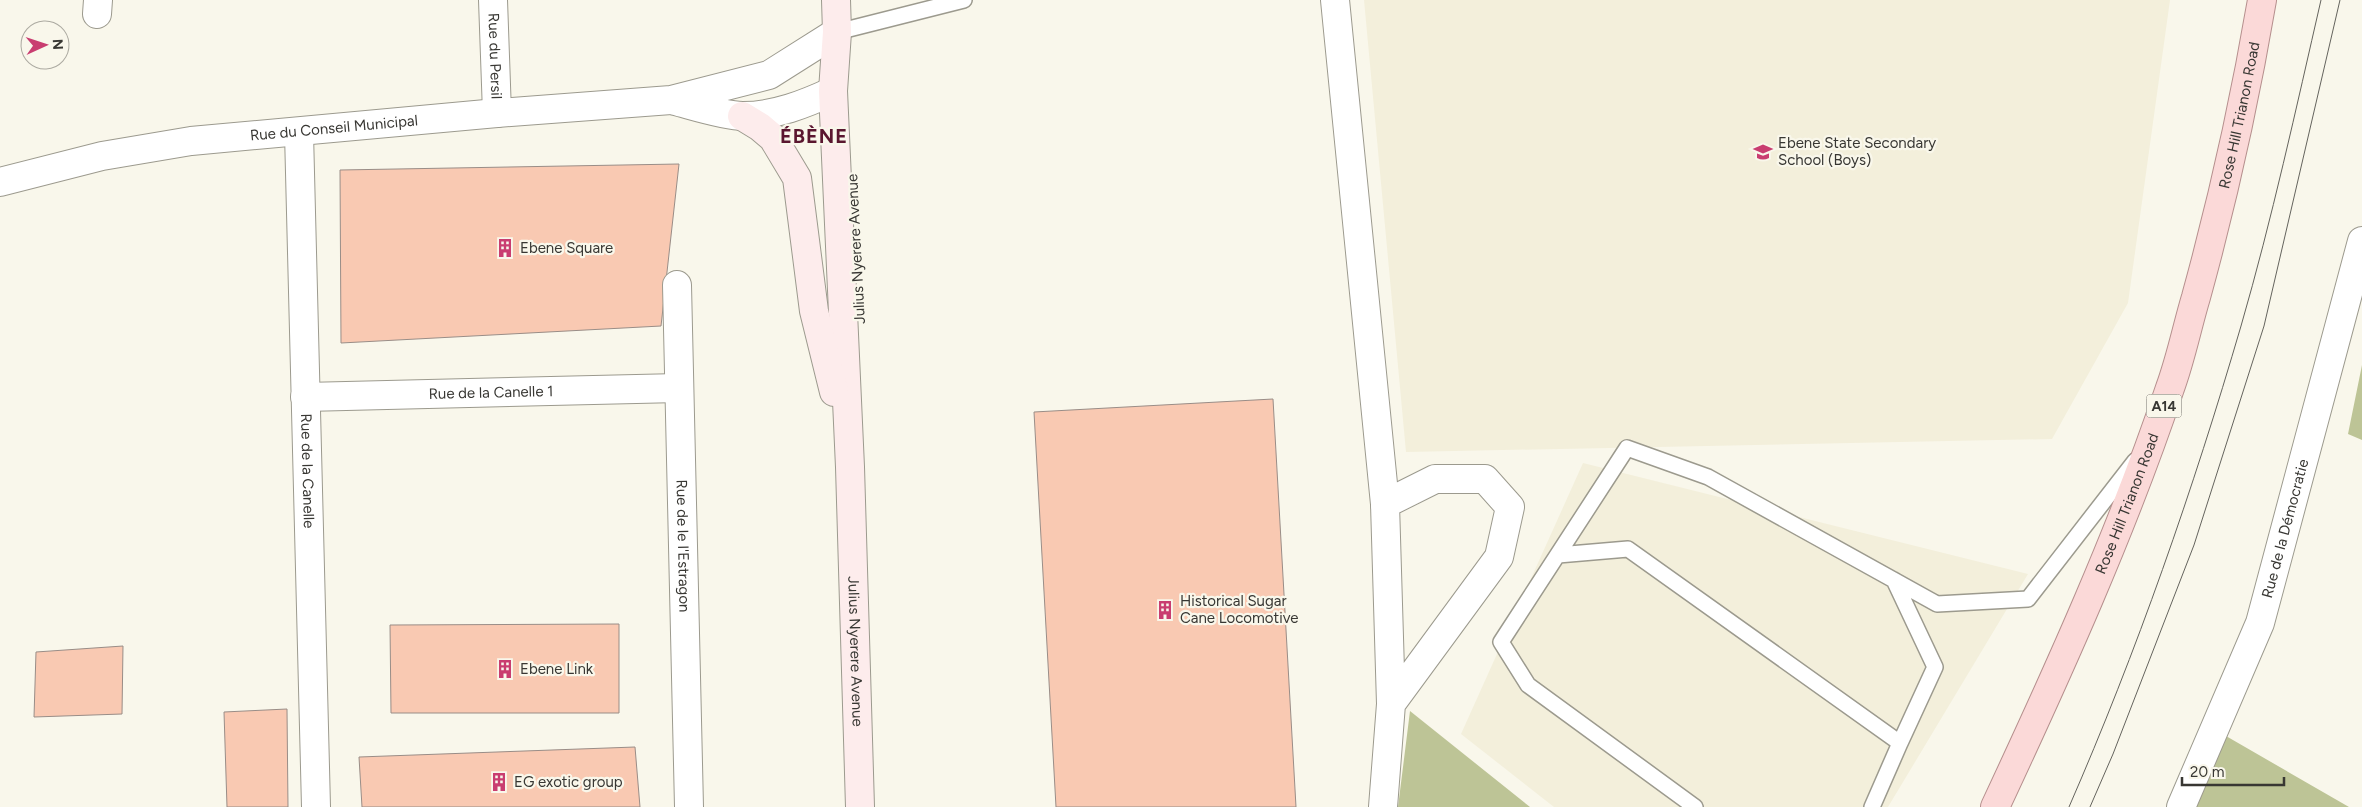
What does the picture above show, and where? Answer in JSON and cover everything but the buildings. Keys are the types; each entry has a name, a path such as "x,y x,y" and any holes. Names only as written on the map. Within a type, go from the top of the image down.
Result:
{"main road":[{"name":"Julius Nyerere Avenue","path":"836,0 837,32 833,91 849,457 860,807"},
{"name":"Rose Hill Trianon Road","path":"1997,802 2058,671 2153,438 2171,385 2214,230 2251,64 2262,0"},
{"name":"Julius Nyerere Avenue","path":"837,32 850,103 862,387 849,457"},
{"path":"742,116 773,138 797,178 814,311 849,457"}],"street":[{"name":"Rue du Persil","path":"493,0 498,113"},
{"path":"1335,0 1385,504 1391,704 1383,807"},
{"path":"671,100 769,75 837,32"},
{"path":"671,100 742,116 779,112 809,102 833,91"},
{"name":"Rue du Conseil Municipal","path":"0,182 102,156 191,142 498,113 671,100"},
{"name":"Rue de la Canelle","path":"299,133 304,397 316,807"},
{"name":"Rue de la Démocratie","path":"2181,807 2260,622 2362,241"},
{"name":"Rue de le I'Estragon","path":"677,286 689,807"},
{"name":"Rue de la Canelle 1","path":"304,397 679,388"},
{"path":"1385,504 1435,479 1485,479 1510,507 1499,557 1391,704"}],"lane":[{"path":"837,32 964,0"},
{"path":"1695,807 1528,685 1501,642 1628,448 1708,477 1937,604 2028,600 2153,438"},
{"path":"1558,555 1628,548 1900,743"},
{"path":"1872,807 1936,667 1894,580"}],"shaded area":[{"name":"Ebene State Secondary School (Boys)","path":"1364,0 2170,0 2128,303 2052,439 1406,452"},
{"path":"1583,463 2028,574 1888,807 1554,807 1461,734"}],"green space":[{"path":"2362,365 2362,440 2348,434"},
{"path":"1410,711 1530,807 1398,807"},
{"path":"2226,736 2349,807 2194,807"}],"tram line":[{"path":"2069,807 2141,629 2223,387 2263,245 2321,0"},
{"path":"2090,807 2113,754 2194,545 2264,326 2340,0"}],"place":[{"name":"Ebene State Secondary School (Boys)","path":"1763,152"},
{"name":"Ebene Square","path":"505,248"},
{"name":"Historical Sugar Cane Locomotive","path":"1165,610"},
{"name":"Ebene Link","path":"505,669"},
{"name":"EG exotic group","path":"499,782"}],"district":[{"name":"ÉBÈNE","path":"814,136"}]}
